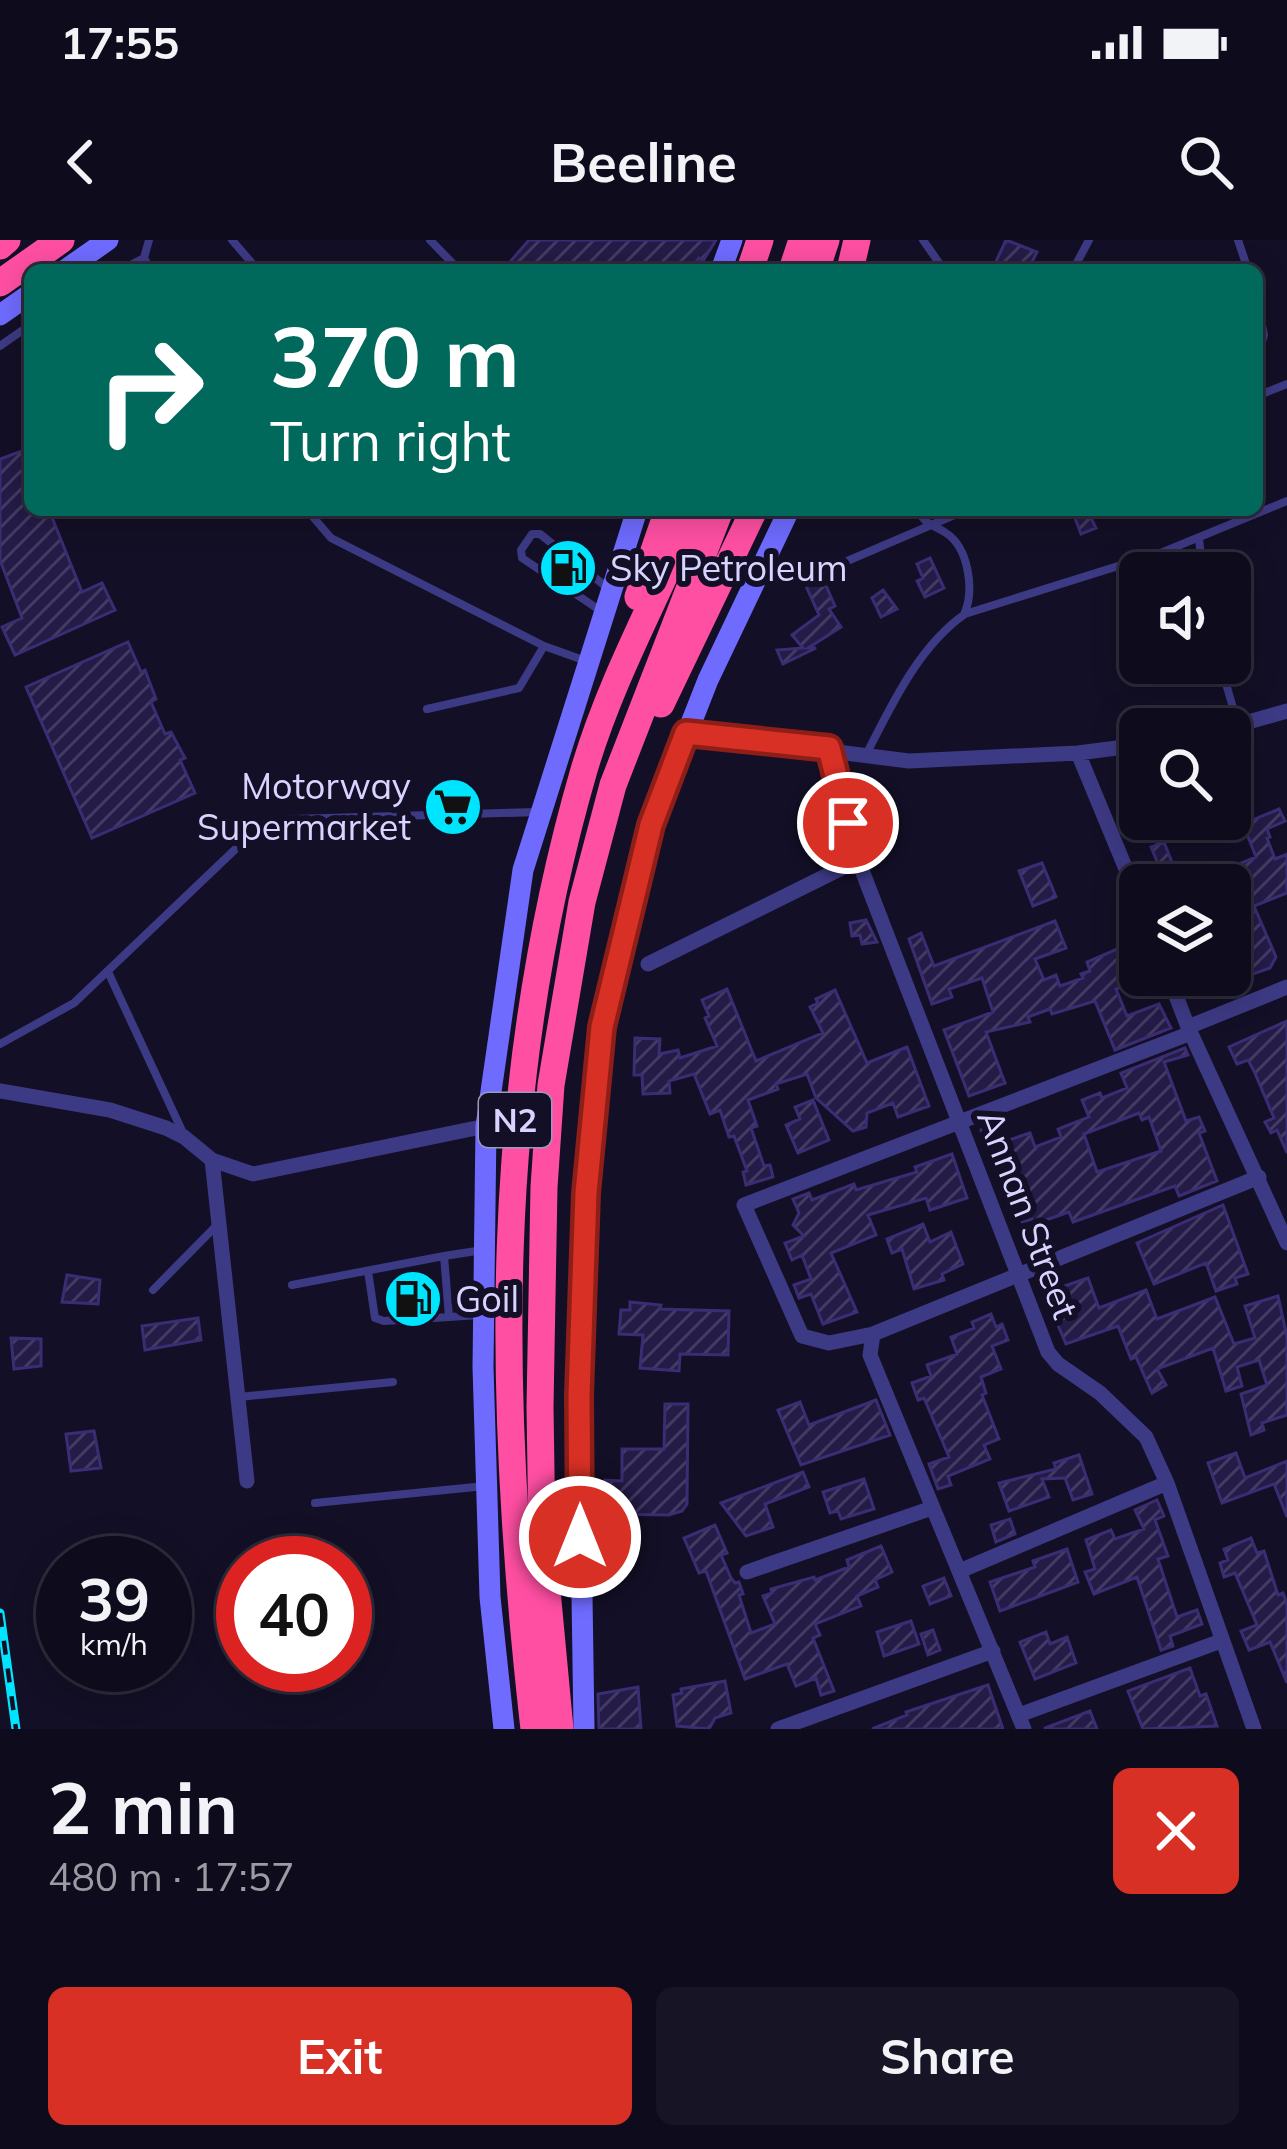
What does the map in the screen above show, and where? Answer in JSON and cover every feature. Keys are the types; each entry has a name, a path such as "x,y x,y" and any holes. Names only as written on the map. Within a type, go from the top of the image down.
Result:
{"highway":[{"path":"27,264 61,240"},
{"path":"614,685 622,639 666,516"},
{"name":"N2","path":"560,1729 542,1537 544,1209 551,1085 582,902 613,785 692,545 694,516"},
{"name":"N2","path":"534,1729 509,1448 508,1302 515,1121 534,980 585,767 614,685 692,545 715,516"},
{"path":"582,902 603,859 656,714 751,516"}],"street":[{"path":"73,264 108,240"},
{"path":"504,1729 490,1597 483,1315 486,1126 523,870 635,516"},
{"path":"584,1729 579,1395 586,1193 602,1027 651,825 686,733 786,516"},
{"path":"1251,722 1280,714 1287,730"},
{"path":"686,733 909,761 1119,748"},
{"name":"Annan Street","path":"829,748 858,860 1048,1352 1146,1437 1167,1483 1254,1729"},
{"path":"1078,753 1124,864"},
{"path":"648,964 858,860"},
{"path":"1258,1177 873,1334 830,1343 802,1336 744,1205 962,1122 1287,987"},
{"path":"1176,996 1258,1177 1279,1199 1287,1243"},
{"path":"0,1091 110,1110 184,1137 212,1160 253,1174 486,1126"},
{"path":"212,1160 248,1481"},
{"path":"873,1334 870,1355 1021,1722 1221,1641"},
{"path":"962,1570 1167,1483"},
{"path":"747,1572 932,1508"},
{"path":"778,1729 993,1652"}],"lane":[{"path":"148,264 144,258 149,240"},
{"path":"232,240 252,264"},
{"path":"430,240 454,264"},
{"path":"132,264 144,258"},
{"path":"312,516 331,538 544,646 587,662"},
{"path":"921,516 926,525 947,533 956,544 972,586 964,614"},
{"path":"831,568 950,516"},
{"path":"866,754 893,702 941,631 964,614 1199,539 1252,516"},
{"path":"532,534 540,534 606,600 522,559 521,550 532,534"},
{"path":"1199,539 1201,552"},
{"path":"427,709 519,688 544,646"},
{"path":"0,1044 74,1003 245,840 269,825 291,819 540,812"},
{"path":"109,974 184,1137"},
{"path":"154,1291 219,1223"},
{"path":"292,1285 484,1250"},
{"path":"444,1256 449,1317"},
{"path":"368,1271 375,1318 483,1315"},
{"path":"238,1396 393,1382"},
{"path":"315,1503 487,1486"}],"building":[{"path":"529,240 716,240 703,261 699,258 694,264 508,264"},
{"path":"1006,240 1037,252 1031,264 995,264"},
{"path":"24,450 24,516 51,516 82,592 102,583 115,610 15,655 2,627 22,618 0,560 0,459"},
{"path":"1074,516 1090,516 1096,528 1081,534"},
{"path":"930,558 944,588 925,597 917,581 923,578 917,564"},
{"path":"823,579 835,606 829,609 841,627 808,648 816,648 783,664 777,650 803,648 792,635 819,615 806,586"},
{"path":"883,590 897,609 881,617 872,598"},
{"path":"128,642 141,672 145,670 156,699 151,702 165,734 171,732 185,758 180,760 195,793 92,838 26,687"},
{"path":"1279,809 1285,821 1267,829 1267,838 1275,859 1287,854 1287,893 1254,906 1276,957 1270,968 1253,974 1251,864 1239,864 1256,857 1249,840 1251,821"},
{"path":"1164,842 1173,864 1158,864 1151,847"},
{"path":"1042,863 1056,897 1033,906 1019,871"},
{"path":"866,920 877,942 862,944 860,935 852,936 850,923"},
{"path":"1055,921 1066,948 1035,959 1044,980 1056,975 1060,986 1083,978 1081,974 1090,971 1087,962 1119,948 1116,989 1127,1016 1159,1004 1171,1028 1115,1050 1095,1001 1052,1014 1050,1009 1028,1017 1030,1022 986,1032 1005,1083 969,1096 944,1030 993,1012 982,978 949,989 952,997 932,1004 909,939 921,933 934,966"},
{"path":"727,989 756,1061 823,1033 810,1007 835,990 867,1063 907,1047 929,1106 898,1117 893,1103 867,1113 866,1127 853,1131 816,1098 807,1074 776,1084 778,1089 748,1100 757,1126 751,1128 764,1166 770,1165 773,1177 746,1185 743,1172 747,1171 734,1136 729,1137 720,1110 710,1114 694,1074 669,1081 670,1093 643,1094 642,1075 634,1075 635,1038 660,1039 659,1054 678,1050 680,1058 717,1046 702,1000"},
{"path":"1287,1021 1287,1153 1277,1130 1271,1133 1265,1122 1274,1118 1248,1060 1237,1064 1229,1047"},
{"path":"1185,1048 1188,1055 1164,1062 1186,1121 1199,1117 1205,1131 1199,1133 1217,1181 1179,1196 1175,1186 1073,1222 1069,1212 1034,1224 1032,1219 1022,1222 1011,1192 1017,1190 1009,1168 996,1172 981,1130 991,1127 997,1144 1030,1133 1035,1147 1061,1137 1058,1129 1089,1117 1082,1100 1127,1088 1121,1073","holes":["1139,1113 1142,1120 1149,1117 1161,1151 1097,1172 1084,1134"]},
{"path":"813,1100 829,1140 798,1153 786,1125 800,1119 795,1107"},
{"path":"952,1154 967,1198 930,1210 926,1198 868,1215 876,1235 831,1253 857,1312 823,1324 811,1294 799,1298 794,1285 811,1279 802,1255 792,1260 785,1243 804,1236 793,1225 799,1213 793,1199 809,1193 812,1200 854,1184 856,1190 917,1172 915,1167"},
{"path":"1223,1205 1248,1274 1235,1278 1237,1284 1216,1291 1206,1263 1154,1284 1137,1243"},
{"path":"923,1224 930,1242 951,1232 963,1264 942,1274 944,1280 914,1289 902,1249 892,1253 887,1239"},
{"path":"67,1275 100,1280 98,1304 62,1302"},
{"path":"1088,1278 1099,1308 1146,1290 1157,1319 1215,1297 1234,1344 1255,1338 1245,1306 1278,1296 1287,1337 1287,1415 1262,1423 1264,1430 1251,1435 1241,1394 1267,1385 1259,1360 1237,1367 1242,1386 1226,1391 1213,1348 1157,1369 1166,1385 1152,1393 1118,1326 1066,1344 1044,1293"},
{"path":"630,1302 661,1305 660,1309 729,1311 728,1355 680,1354 679,1371 640,1368 643,1335 619,1334 621,1310 630,1310"},
{"path":"991,1314 996,1327 1002,1324 1008,1340 992,1346 1001,1369 981,1377 986,1393 982,1395 999,1439 984,1445 990,1459 948,1476 951,1485 938,1489 929,1464 949,1457 924,1398 918,1400 912,1383 931,1376 927,1365 957,1354 951,1337 974,1328 972,1322"},
{"path":"198,1318 201,1340 145,1350 142,1326"},
{"path":"11,1338 41,1339 41,1366 14,1369"},
{"path":"876,1400 890,1435 801,1465 778,1410 800,1402 809,1425"},
{"path":"665,1404 688,1404 687,1504 669,1515 604,1514 605,1480 622,1481 622,1449 664,1449"},
{"path":"94,1431 101,1468 71,1471 66,1434"},
{"path":"1236,1453 1245,1478 1287,1461 1287,1517 1274,1484 1222,1503 1208,1463"},
{"path":"1079,1455 1092,1494 1073,1500 1065,1478 1042,1479 1049,1497 1009,1511 999,1483 1056,1469 1054,1463"},
{"path":"803,1472 809,1487 765,1504 773,1527 746,1536 721,1503"},
{"path":"864,1479 874,1509 841,1519 838,1511 830,1513 823,1492"},
{"path":"1157,1500 1164,1516 1155,1520 1168,1556 1158,1559 1177,1617 1197,1610 1202,1624 1170,1636 1173,1646 1161,1650 1137,1577 1094,1594 1085,1572 1095,1569 1086,1540 1111,1530 1115,1539 1144,1529 1135,1510"},
{"path":"1010,1519 1015,1534 996,1542 991,1525"},
{"path":"715,1525 727,1553 721,1555 743,1594 739,1595 751,1633 775,1624 763,1596 772,1593 771,1589 849,1567 847,1560 881,1546 892,1572 875,1580 878,1587 857,1596 861,1606 815,1624 820,1635 813,1638 834,1691 821,1695 816,1678 796,1686 787,1664 745,1679 706,1571 699,1573 684,1538"},
{"path":"1251,1538 1257,1553 1264,1551 1278,1595 1283,1593 1287,1604 1287,1683 1270,1642 1249,1650 1241,1631 1257,1625 1235,1573 1224,1577 1220,1563 1228,1560 1224,1549"},
{"path":"1067,1549 1078,1582 1000,1611 990,1582 1035,1567 1033,1561"},
{"path":"944,1578 951,1596 930,1604 923,1586"},
{"path":"911,1621 919,1644 884,1656 877,1632"},
{"path":"933,1630 940,1650 928,1655 921,1634"},
{"path":"1046,1632 1050,1644 1067,1637 1076,1663 1035,1679 1020,1642"},
{"path":"1190,1668 1217,1726 1143,1729 1128,1691"},
{"path":"725,1681 731,1713 715,1718 709,1729 677,1726 673,1695 682,1693 681,1689"},
{"path":"988,1685 1003,1729 872,1729 906,1712"},
{"path":"638,1687 641,1729 599,1729 598,1694"},
{"path":"1090,1711 1097,1729 1045,1729 1045,1728"}],"railway":[{"path":"0,1613 16,1729"}],"place":[{"name":"Sky Petroleum","path":"568,568"},
{"name":"Motorway Supermarket","path":"453,807"},
{"name":"Goil","path":"413,1299"}],"route":[{"path":"580,1537 586,1193 602,1027 651,825 686,733 829,748 848,823"}]}
